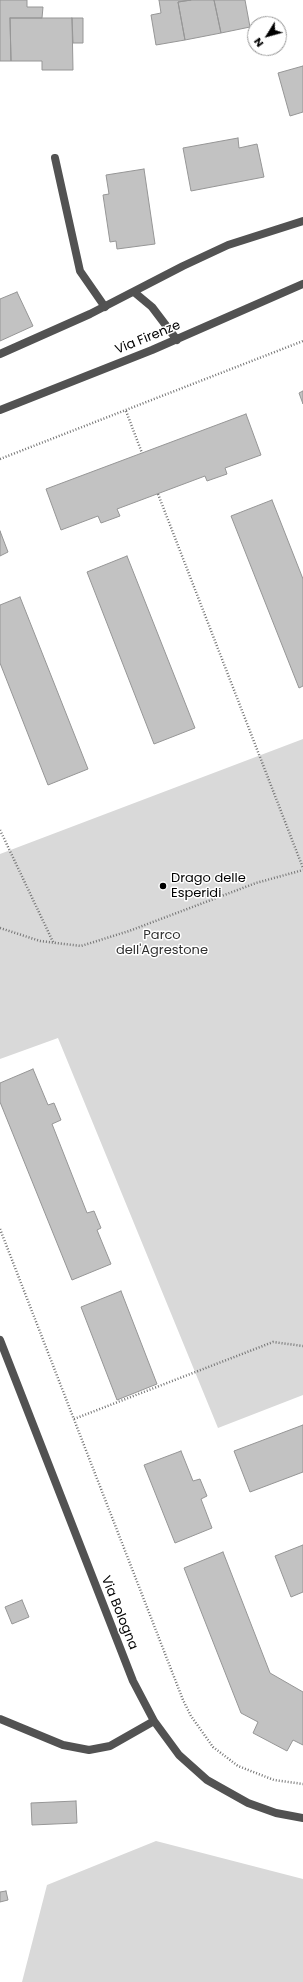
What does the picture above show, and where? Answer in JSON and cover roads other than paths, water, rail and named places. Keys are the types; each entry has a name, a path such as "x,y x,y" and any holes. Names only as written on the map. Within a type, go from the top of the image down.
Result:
{"street":[{"path":"55,158 80,271 105,307"},
{"path":"0,354 105,307 177,268 228,245 303,221"},
{"name":"Via Firenze","path":"0,410 177,340 303,284"},
{"path":"134,292 156,311 177,340"},
{"name":"Via Bologna","path":"0,1340 133,1681 154,1722 179,1755 207,1780 248,1803 276,1813 303,1818"},
{"path":"0,1719 63,1745 89,1750 110,1746 154,1722"}],"place":[{"name":"Drago delle Esperidi","path":"163,886"}],"park label":[{"name":"Parco dell'Agrestone","path":"162,944"}]}
